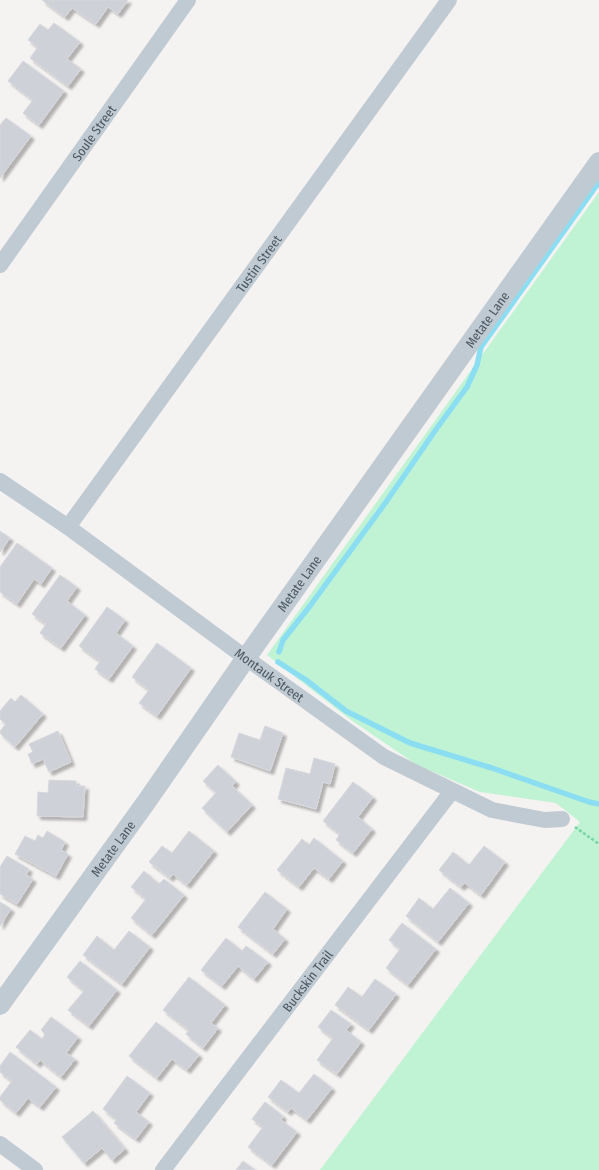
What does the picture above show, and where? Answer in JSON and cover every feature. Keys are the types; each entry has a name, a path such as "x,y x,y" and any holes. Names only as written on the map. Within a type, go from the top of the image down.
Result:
{"street":[{"name":"Soule Street","path":"0,265 188,0"},
{"name":"Tustin Street","path":"68,527 449,0"},
{"name":"Metate Lane","path":"0,1005 599,162"},
{"name":"Montauk Street","path":"0,481 68,527 384,757 492,810 546,820 562,819"},
{"name":"Buckskin Trail","path":"163,1170 452,791"},
{"path":"0,1144 35,1170"}],"path":[{"path":"562,819 599,844"}],"green space":[{"path":"599,192 599,1170 320,1170 580,822 556,803 480,792 417,765 351,720 267,655"}],"building":[{"path":"42,0 128,0 118,14 108,7 96,24 72,8 65,17"},
{"path":"54,23 80,42 67,59 81,69 68,86 30,58 38,47 28,40 40,24 48,30"},
{"path":"23,61 64,91 39,125 23,113 33,100 8,81"},
{"path":"6,118 31,136 0,178 0,125"},
{"path":"0,531 10,538 0,552"},
{"path":"17,543 52,568 41,584 34,579 17,604 0,592 0,567"},
{"path":"60,575 77,587 67,601 85,615 61,648 40,633 46,624 32,614"},
{"path":"107,607 125,620 116,633 133,646 109,679 95,669 100,661 79,646"},
{"path":"157,643 191,668 157,716 139,703 149,690 132,677"},
{"path":"21,695 43,714 15,747 0,733 6,724 0,719 0,711 11,698 15,702"},
{"path":"265,726 283,733 270,771 231,757 239,733 260,740"},
{"path":"58,731 71,762 49,772 43,759 32,764 28,754 33,752 29,744"},
{"path":"314,758 335,764 330,784 323,782 316,809 278,799 286,768 310,774"},
{"path":"218,765 236,782 232,786 252,805 227,832 202,808 216,793 203,781"},
{"path":"49,780 76,781 76,786 85,786 83,817 37,816 38,792 48,793"},
{"path":"353,782 373,797 358,817 372,829 353,853 336,840 340,834 323,821"},
{"path":"47,831 65,842 61,850 68,854 56,876 15,854 25,836 35,841 38,835 43,838"},
{"path":"189,831 214,851 187,885 173,874 170,878 149,862 162,846 172,853"},
{"path":"314,838 343,861 329,879 314,868 299,887 277,870 302,839 309,845"},
{"path":"484,846 505,862 481,895 465,883 461,887 439,870 453,852 469,865"},
{"path":"7,856 29,869 26,875 33,879 17,904 0,894 0,867"},
{"path":"144,871 159,884 164,879 184,895 152,935 131,918 146,899 131,887"},
{"path":"450,888 469,903 438,942 406,916 419,898 433,909"},
{"path":"265,892 287,909 273,929 285,939 273,954 238,927"},
{"path":"0,902 11,909 0,926"},
{"path":"402,923 436,949 408,985 386,968 400,949 389,940"},
{"path":"129,931 150,947 122,984 83,955 97,936 114,950"},
{"path":"226,938 242,951 246,946 268,962 254,979 238,966 222,986 201,970"},
{"path":"80,961 117,990 89,1026 68,1010 84,991 67,977"},
{"path":"189,977 225,1005 211,1023 218,1028 203,1048 186,1034 189,1030 163,1010"},
{"path":"375,979 396,994 369,1030 335,1005 348,987 362,997"},
{"path":"331,1010 351,1024 346,1030 361,1042 337,1074 317,1060 333,1038 318,1027"},
{"path":"51,1017 78,1037 66,1053 75,1059 61,1077 40,1060 37,1064 16,1047 30,1030 42,1039 45,1034 41,1030"},
{"path":"156,1022 199,1055 187,1070 172,1059 157,1078 129,1056"},
{"path":"10,1052 56,1087 40,1107 28,1098 16,1113 0,1100 0,1097 12,1081 0,1072 0,1066"},
{"path":"314,1074 332,1088 307,1120 291,1108 288,1112 268,1097 281,1080 299,1093"},
{"path":"127,1076 150,1093 136,1112 149,1122 136,1139 114,1123 117,1120 103,1109"},
{"path":"265,1102 283,1116 281,1120 297,1132 272,1165 248,1147 263,1127 252,1119"},
{"path":"93,1111 125,1149 112,1160 102,1148 84,1163 62,1137"},
{"path":"243,1161 255,1170 236,1170"}],"waterway":[{"path":"279,652 283,640 310,606 386,502 467,387 477,365 481,347 599,182"},
{"path":"278,662 306,680 346,711 410,743 492,768 589,802 599,804"}]}
